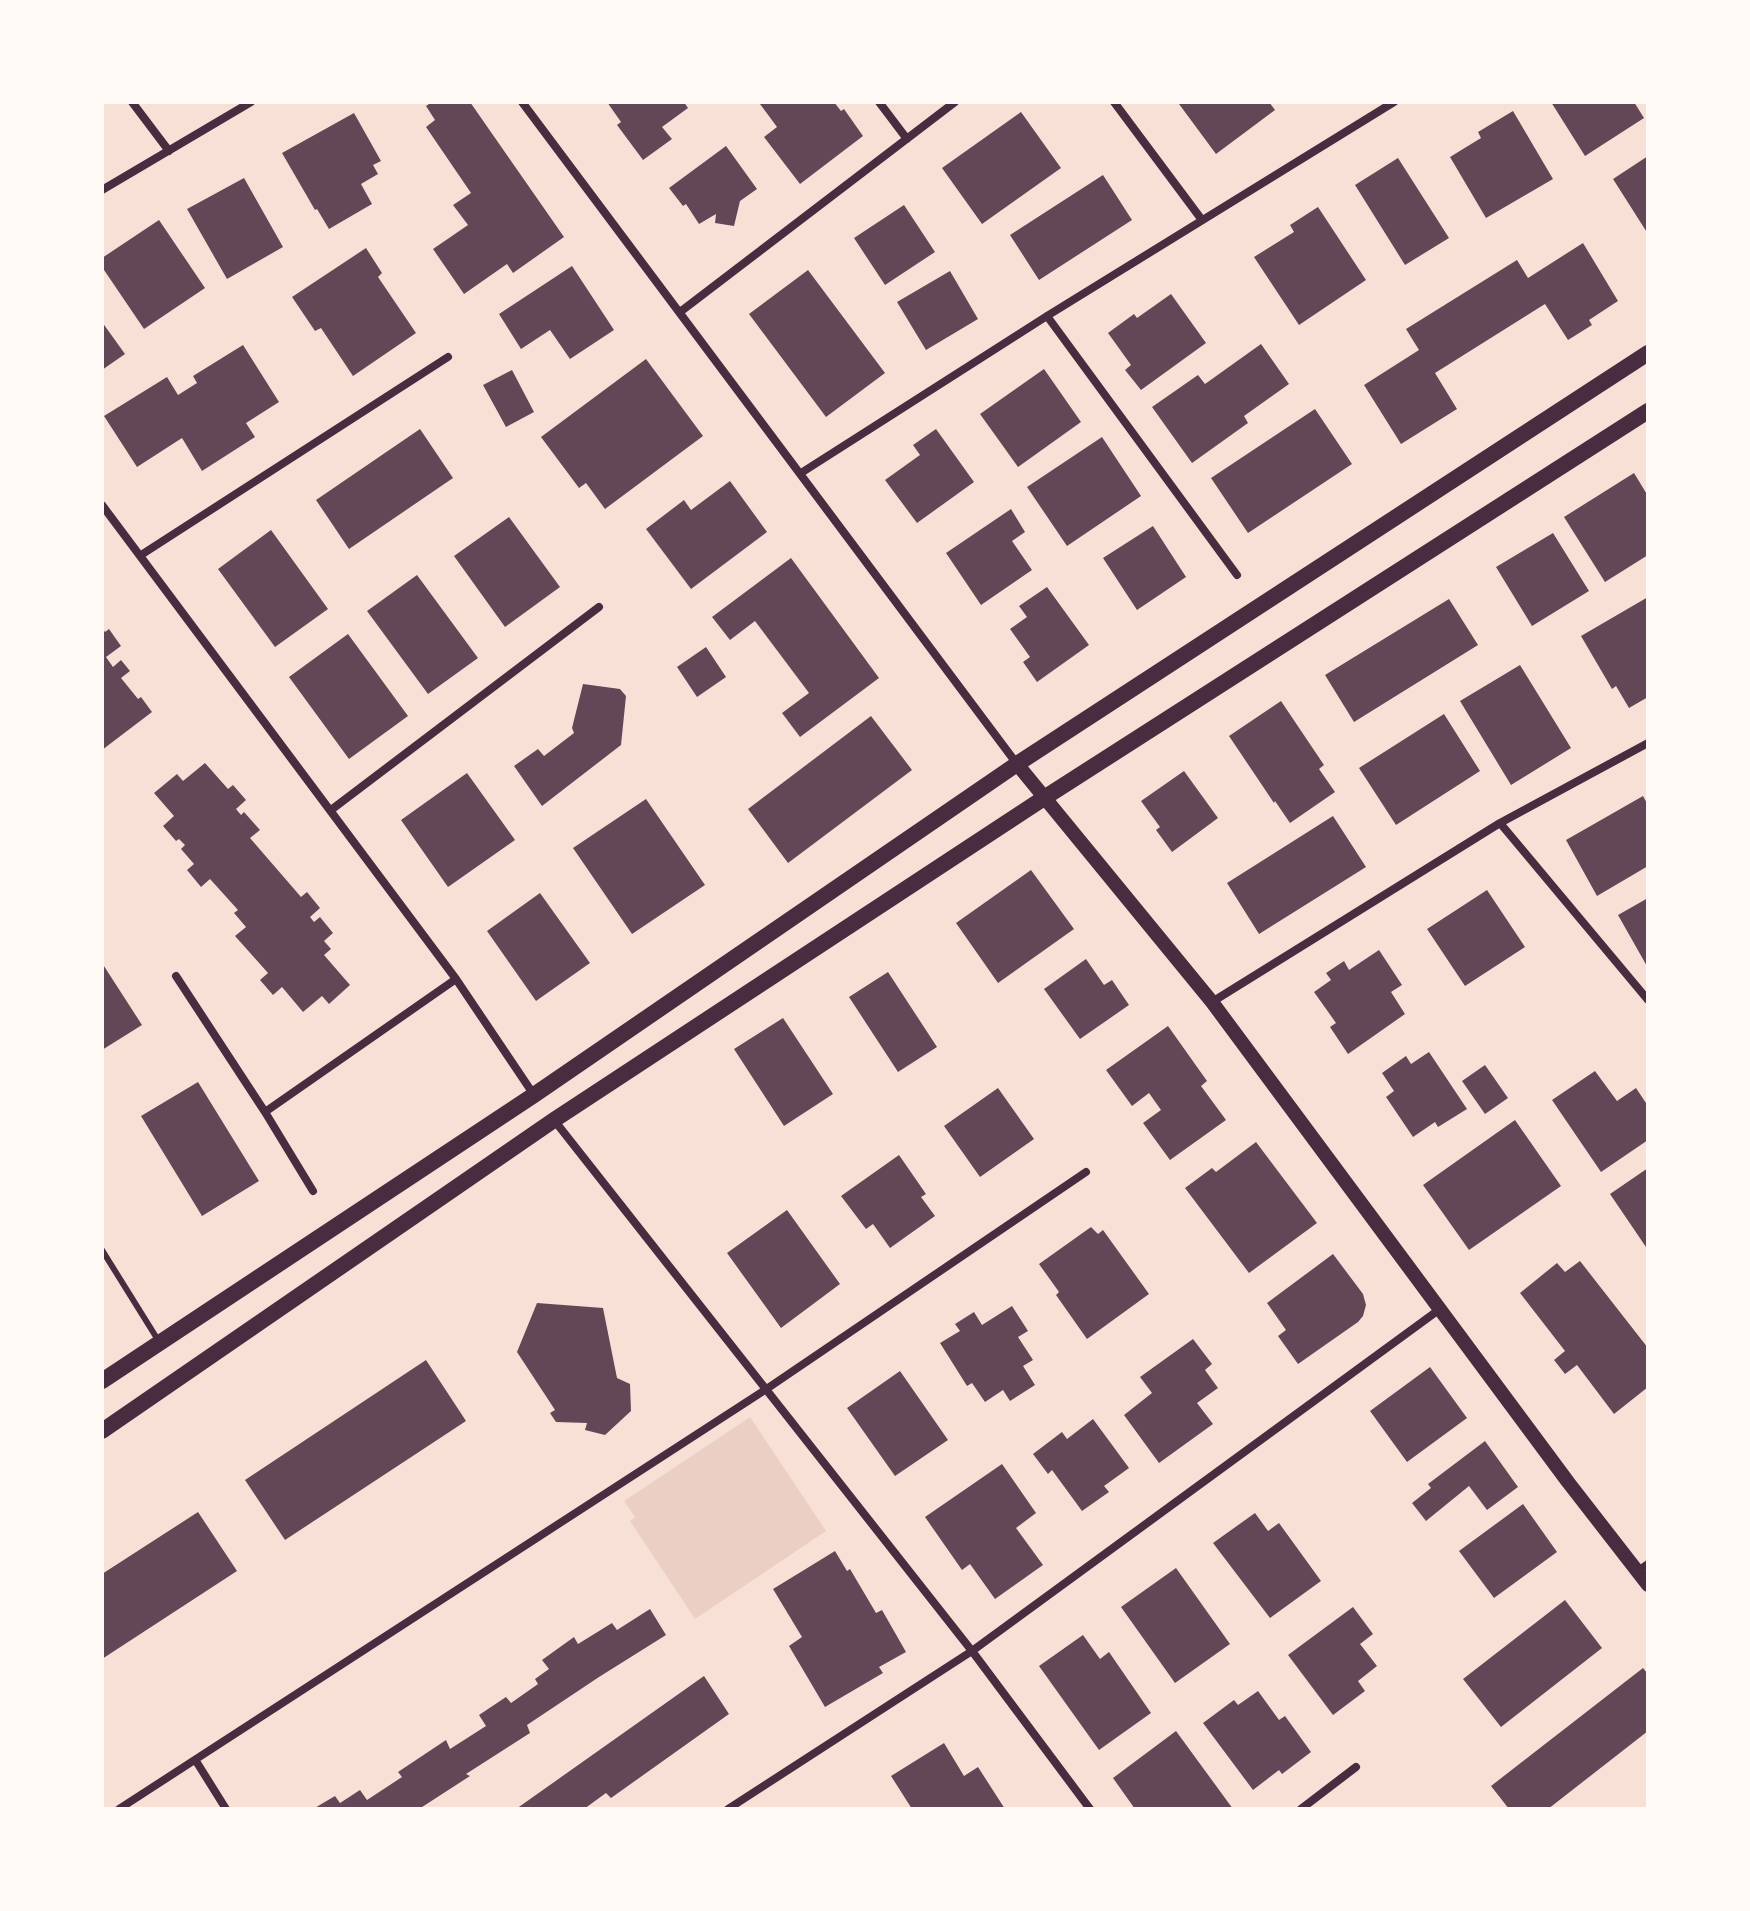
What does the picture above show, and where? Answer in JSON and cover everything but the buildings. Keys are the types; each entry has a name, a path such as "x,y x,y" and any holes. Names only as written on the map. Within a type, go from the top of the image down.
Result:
{"main road":[{"path":"102,1381 534,1095 1017,764 1648,353"},
{"path":"102,1431 554,1120 1044,798 1648,411"}],"street":[{"path":"132,102 169,151"},
{"path":"102,190 251,102"},
{"path":"522,102 1017,764 1212,1002 1559,1470 1643,1568 1648,1585"},
{"path":"879,102 907,139"},
{"path":"680,312 955,102"},
{"path":"1114,102 1202,220"},
{"path":"801,473 1047,316 1394,102"},
{"path":"1047,316 1237,575"},
{"path":"141,555 448,357"},
{"path":"102,505 456,979 534,1095"},
{"path":"331,810 599,607"},
{"path":"1212,1002 1500,823 1648,743"},
{"path":"1500,823 1648,1000"},
{"path":"176,976 313,1191"},
{"path":"265,1112 456,979"},
{"path":"554,1120 972,1651 1090,1809"},
{"path":"119,1809 765,1390 1086,1172"},
{"path":"728,1809 972,1651 1440,1309"},
{"path":"196,1761 226,1809"},
{"path":"1301,1809 1356,1767"}],"lane":[{"path":"102,1250 160,1343"}],"shaded area":[{"path":"750,1417 826,1531 695,1619 630,1521 635,1517 624,1501"}]}
